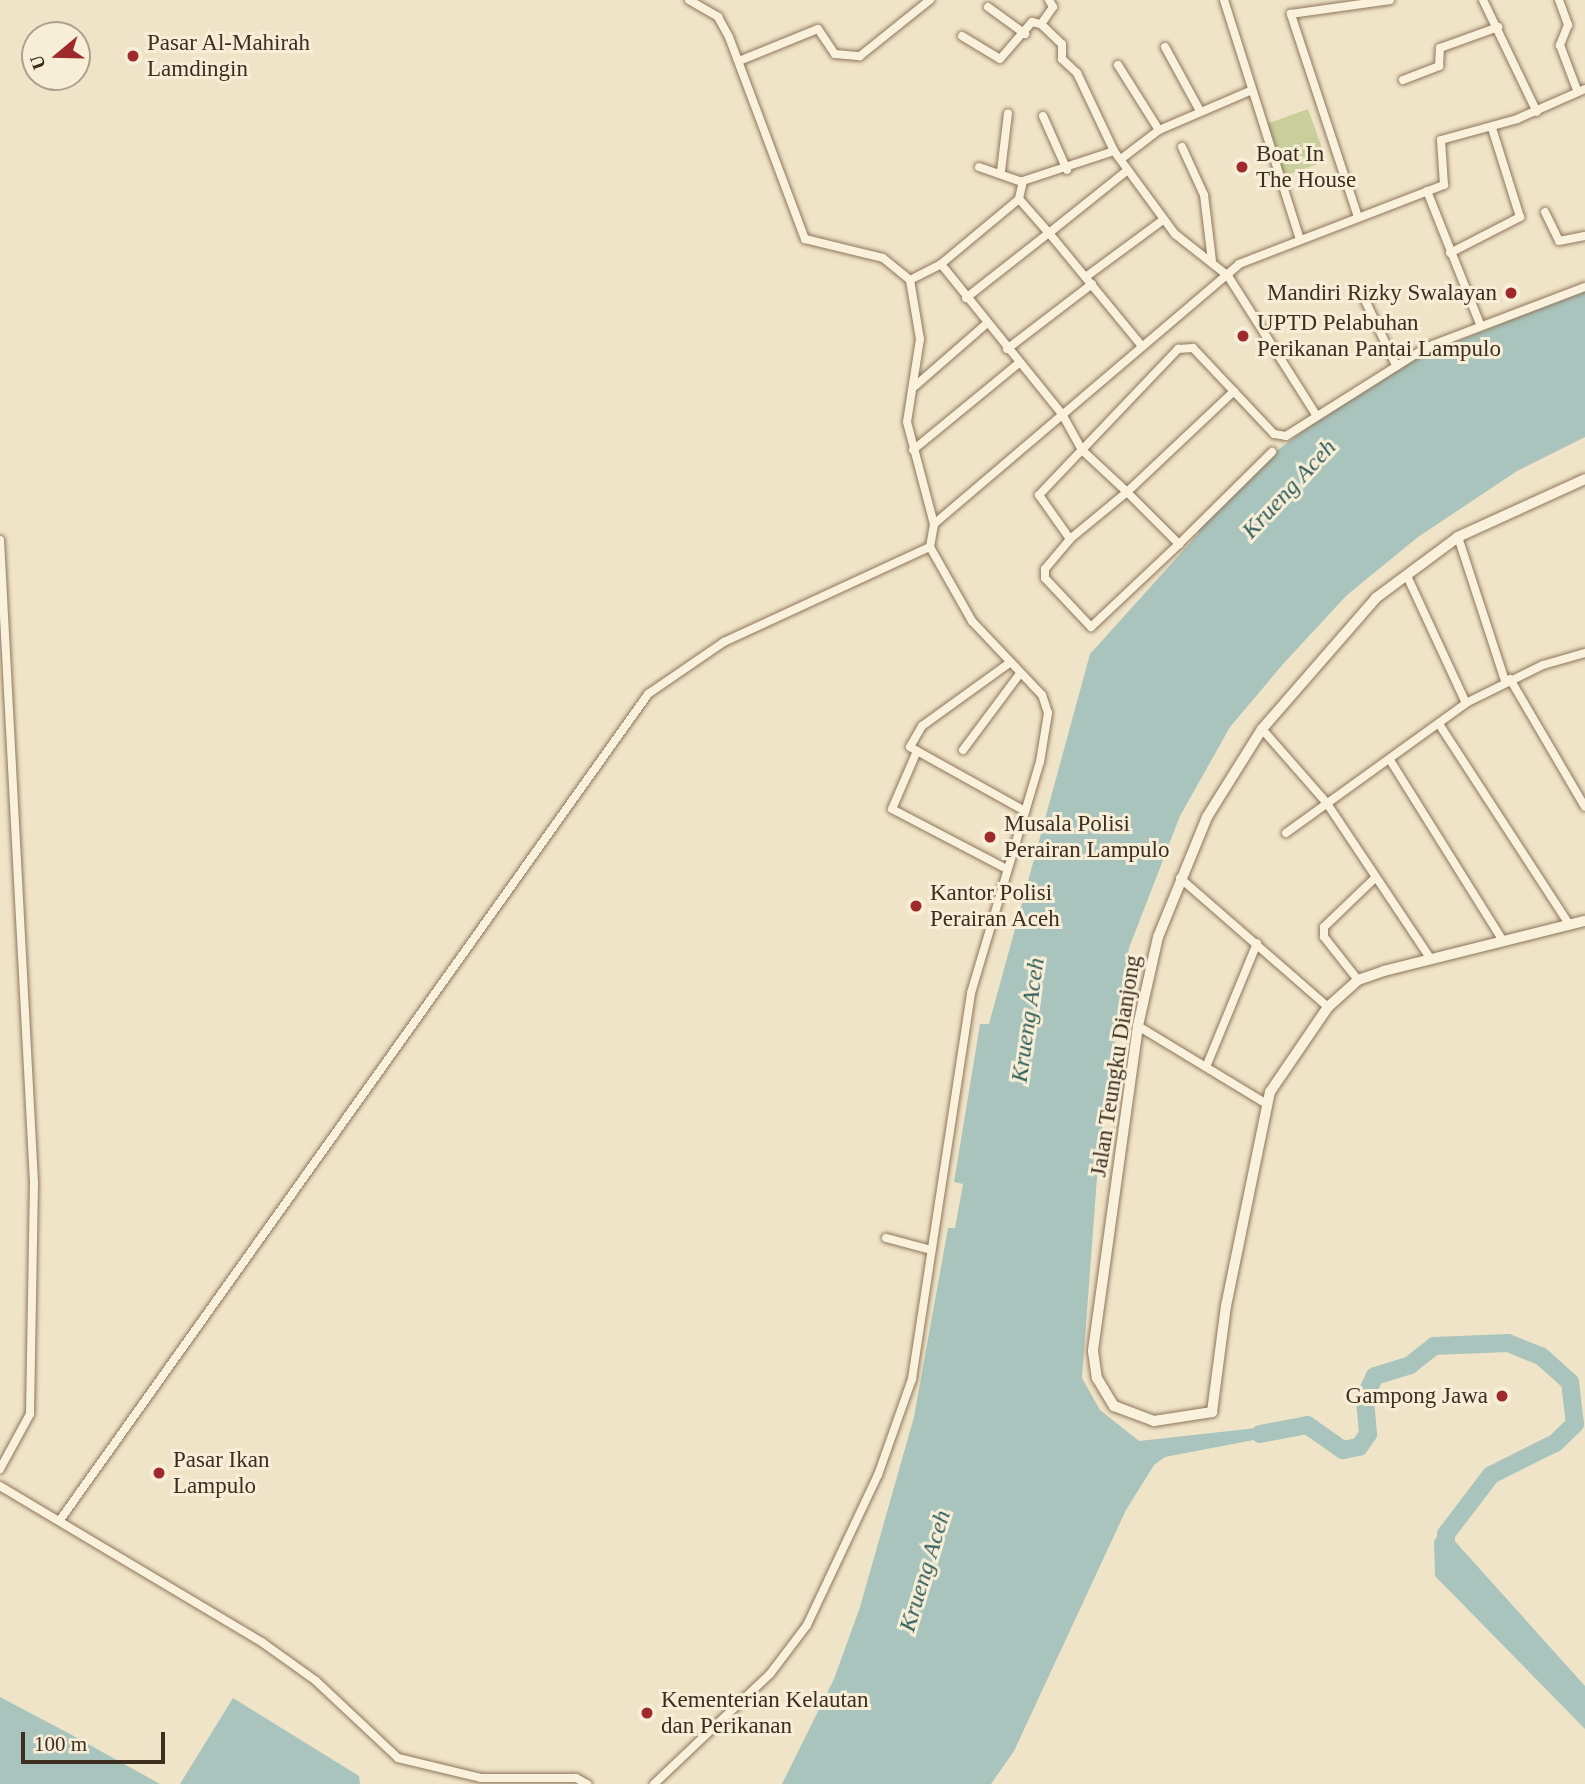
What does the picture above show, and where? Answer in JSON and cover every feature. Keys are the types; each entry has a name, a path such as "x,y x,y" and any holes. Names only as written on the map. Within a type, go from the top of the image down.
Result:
{"street":[{"path":"654,1784 782,1662 821,1599 878,1475 912,1379 971,993 1025,811 1048,708 980,634 930,547 934,524 913,450 907,410 915,386 920,339 909,280 883,258 804,239 739,61 718,17 689,0"},
{"path":"739,61 818,29 835,54 860,56 930,0"},
{"path":"1041,24 1053,7 1049,0"},
{"path":"1224,0 1250,91 1299,237"},
{"path":"1357,214 1291,14 1390,0"},
{"path":"1483,0 1537,112"},
{"path":"934,524 1140,345 1228,276 1239,264 1357,214 1446,183 1441,140 1492,128 1537,112 1581,90 1560,45 1568,25 1559,0"},
{"path":"988,7 1025,34"},
{"path":"962,36 1000,60 1025,34 1032,22 1041,24 1062,44 1062,59 1077,73 1114,151 1163,220 1228,276 1317,416"},
{"path":"1403,80 1438,66 1440,48 1498,27"},
{"path":"1165,47 1199,109"},
{"path":"1118,65 1159,130"},
{"path":"1121,159 1159,130 1199,109 1250,91"},
{"path":"1001,171 1008,113"},
{"path":"1043,116 1067,170"},
{"path":"1450,253 1520,217 1492,128"},
{"path":"1182,147 1204,195 1212,261"},
{"path":"979,167 1001,171 1022,182 1067,170 1114,151"},
{"path":"966,298 1128,170"},
{"path":"909,280 941,264 1019,199 1022,182"},
{"path":"1427,191 1480,324"},
{"path":"1019,199 1087,276 1140,345"},
{"path":"1545,212 1559,241 1585,236"},
{"path":"1087,276 1163,220"},
{"path":"941,264 986,324 1062,414 1082,450 1179,544"},
{"path":"1007,349 1092,284"},
{"path":"1070,539 1037,498 1178,349 1193,348 1279,436 1317,416 1395,363 1480,324 1585,287"},
{"path":"1364,298 1395,363"},
{"path":"915,386 986,324"},
{"path":"913,450 1019,363"},
{"path":"1234,391 1127,492 1070,539 1044,573 1091,628 1272,452"},
{"name":"Jalan Teungku Dianjong","path":"1267,1104 1226,1306 1212,1412 1170,1421 1128,1415 1105,1394 1094,1365 1138,1026 1151,962 1180,878 1218,796 1262,729 1353,621 1458,537 1585,479"},
{"path":"1458,537 1508,680 1584,805"},
{"path":"0,540 34,1182 30,1414 0,1469"},
{"path":"60,1520 648,694 724,642 930,547"},
{"path":"1407,576 1466,704"},
{"path":"1286,833 1466,704 1508,680 1585,653"},
{"path":"1008,664 922,726 910,747 1025,811"},
{"path":"963,750 1019,675"},
{"path":"1439,724 1569,924"},
{"path":"1262,729 1326,802 1430,958"},
{"path":"917,751 892,808 1007,869"},
{"path":"1391,760 1503,941"},
{"path":"1358,981 1324,937 1324,927 1376,877"},
{"path":"1180,878 1328,1007"},
{"path":"1138,1026 1267,1104 1277,1077 1328,1007 1358,981 1430,958 1585,921"},
{"path":"1206,1067 1256,943"},
{"path":"886,1238 931,1250"},
{"path":"0,1486 263,1643 316,1681 398,1758 481,1778 576,1778 587,1784"}],"green space":[{"path":"1308,109 1327,161 1280,178 1261,126"}],"water":[{"name":"Krueng Aceh","path":"1585,290 1585,437 1517,471 1418,537 1347,595 1284,663 1230,727 1180,816 1129,948 1099,1151 1082,1378 1100,1410 1139,1441 1283,1425 1285,1434 1165,1457 1154,1465 1126,1510 1014,1751 991,1784 782,1784 834,1679 860,1607 914,1417 948,1228 955,1228 963,1184 954,1182 980,1024 989,1024 1090,654 1199,533 1199,522 1279,449 1382,372"},
{"path":"1443,1528 1585,1686 1585,1729 1435,1576 1434,1541"},
{"path":"0,1697 70,1734 160,1784 0,1784"},
{"path":"233,1698 359,1776 360,1784 180,1784"}],"waterway":[{"path":"1260,1434 1307,1425 1343,1450 1359,1447 1368,1434 1365,1397 1375,1376 1410,1365 1434,1346 1508,1343 1541,1356 1570,1382 1575,1424 1555,1443 1491,1475 1446,1534 1446,1554"}],"place":[{"name":"Pasar Al-Mahirah Lamdingin","path":"133,56"},
{"name":"Boat In The House","path":"1242,167"},
{"name":"Mandiri Rizky Swalayan","path":"1511,293"},
{"name":"UPTD Pelabuhan Perikanan Pantai Lampulo","path":"1243,336"},
{"name":"Musala Polisi Perairan Lampulo","path":"990,837"},
{"name":"Kantor Polisi Perairan Aceh","path":"916,906"},
{"name":"Gampong Jawa","path":"1502,1396"},
{"name":"Pasar Ikan Lampulo","path":"159,1473"},
{"name":"Kementerian Kelautan dan Perikanan","path":"647,1713"}]}
